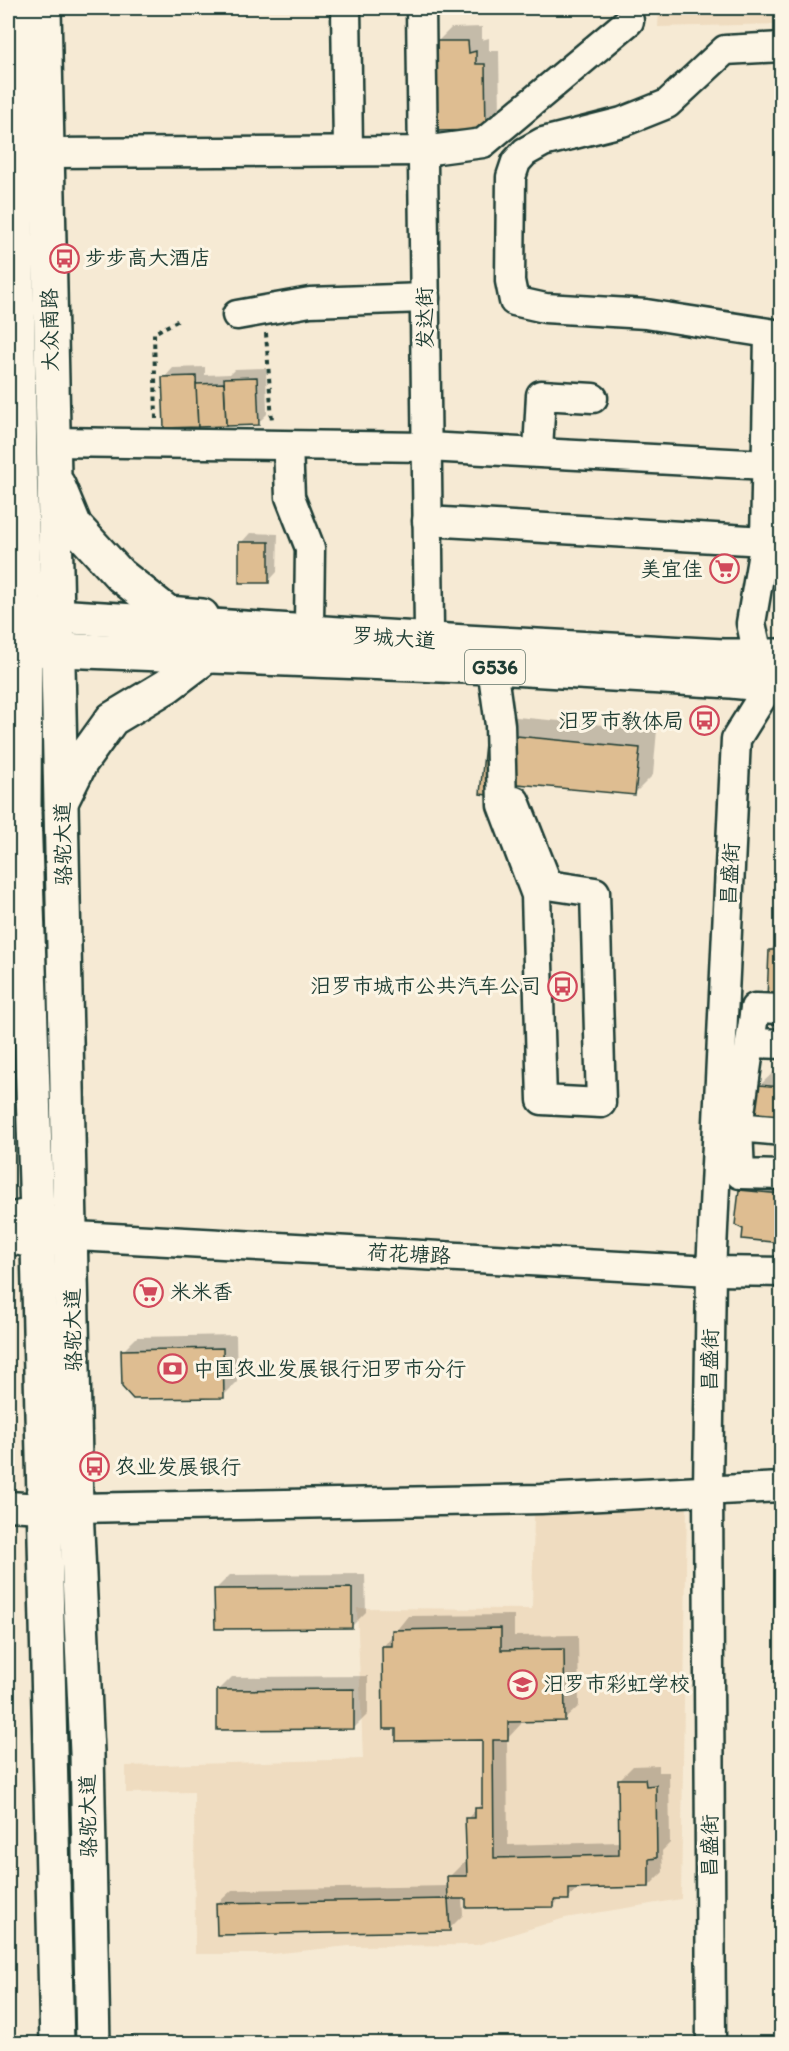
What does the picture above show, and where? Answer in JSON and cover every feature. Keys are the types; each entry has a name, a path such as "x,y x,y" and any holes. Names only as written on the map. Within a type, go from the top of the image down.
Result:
{"main road":[{"name":"大众南路","path":"29,633 52,456 44,8"},
{"name":"大众南路","path":"11,21 20,467 29,633"},
{"path":"52,456 75,526 120,575 168,613 309,624 429,629 465,642"},
{"path":"8,516 20,467"},
{"name":"罗城大道","path":"29,633 465,642 723,656 770,655"},
{"name":"罗城大道","path":"29,633 208,656 492,666 731,681 776,686"},
{"name":"骆驼大道","path":"29,633 62,800 76,1508 87,1753 93,2043"},
{"name":"骆驼大道","path":"29,633 24,812 22,1215 42,1508 57,2043"},
{"path":"62,800 81,762 112,719 167,686 208,656"},
{"path":"8,776 24,812"}],"street":[{"path":"346,8 348,149"},
{"name":"发达街","path":"421,8 429,629"},
{"path":"46,153 348,149 423,151 483,143 629,21"},
{"path":"770,655 751,623 765,541 775,335 646,314 545,308 514,301 510,281 511,177 520,157 543,142 622,122 667,104 725,50 782,47"},
{"path":"251,313 310,302 425,298"},
{"path":"538,451 541,395 593,398"},
{"path":"52,456 156,444 427,447 538,451 767,465"},
{"path":"280,446 290,497 310,548 309,624"},
{"path":"427,521 765,541"},
{"path":"492,666 500,725 502,805 536,895 542,1100 601,1103 595,892 548,885 515,801 502,805"},
{"name":"昌盛街","path":"711,2043 708,1489 711,1271 736,739 776,686"},
{"path":"782,1010 755,1008 752,1042 738,1127 740,1174 782,1175"},
{"path":"752,1042 782,1044"},
{"path":"738,1127 782,1131"},
{"path":"22,1215 72,1236"},
{"name":"荷花塘路","path":"23,1242 72,1236 711,1271 782,1272"},
{"path":"76,1508 541,1499 782,1487"},
{"path":"8,1506 42,1508"}],"path":[{"path":"251,313 280,446"},
{"path":"156,444 154,333 179,321"}],"shaded area":[{"path":"659,8 781,8 781,24 658,27"},
{"name":"汨罗市彩虹学校","path":"687,1503 681,1899 565,1918 477,1945 349,1946 271,1954 195,1954 194,1792 126,1793 126,1766 363,1759 357,1608 532,1609 534,1512"}],"building":[{"path":"435,41 468,41 469,53 476,51 476,64 485,64 486,130 437,131"},
{"path":"196,376 198,427 164,428 162,377"},
{"path":"257,377 259,425 226,426 224,378"},
{"path":"224,383 226,426 198,427 196,384"},
{"path":"239,542 269,542 269,583 239,583"},
{"path":"486,733 640,748 635,795 496,782 495,796 480,794"},
{"path":"769,950 782,950 782,999 767,999"},
{"path":"758,1085 782,1087 782,1124 755,1122"},
{"path":"739,1190 782,1194 782,1243 742,1239 743,1229 735,1225"},
{"name":"中国农业发展银行汨罗市分行","path":"223,1348 224,1398 133,1399 122,1387 121,1350"},
{"path":"352,1588 352,1628 215,1629 214,1589"},
{"path":"501,1628 501,1650 564,1649 565,1721 508,1722 508,1740 493,1740 494,1858 619,1855 618,1779 645,1779 646,1786 656,1785 657,1858 649,1859 649,1887 569,1889 569,1900 554,1900 554,1907 466,1908 466,1899 448,1899 447,1876 467,1876 465,1818 475,1818 475,1808 482,1808 482,1740 396,1741 396,1729 383,1729 382,1646 392,1646 392,1630"},
{"path":"354,1689 354,1729 217,1730 217,1690"},
{"path":"448,1899 450,1931 217,1935 216,1903"}],"place":[{"name":"步步高大酒店","path":"64,258"},
{"name":"美宜佳","path":"724,569"},
{"name":"汨罗市教体局","path":"705,721"},
{"name":"汨罗市城市公共汽车公司","path":"562,986"},
{"name":"米米香","path":"149,1292"},
{"name":"中国农业发展银行汨罗市分行","path":"172,1369"},
{"name":"农业发展银行","path":"94,1467"},
{"name":"汨罗市彩虹学校","path":"522,1684"}]}
